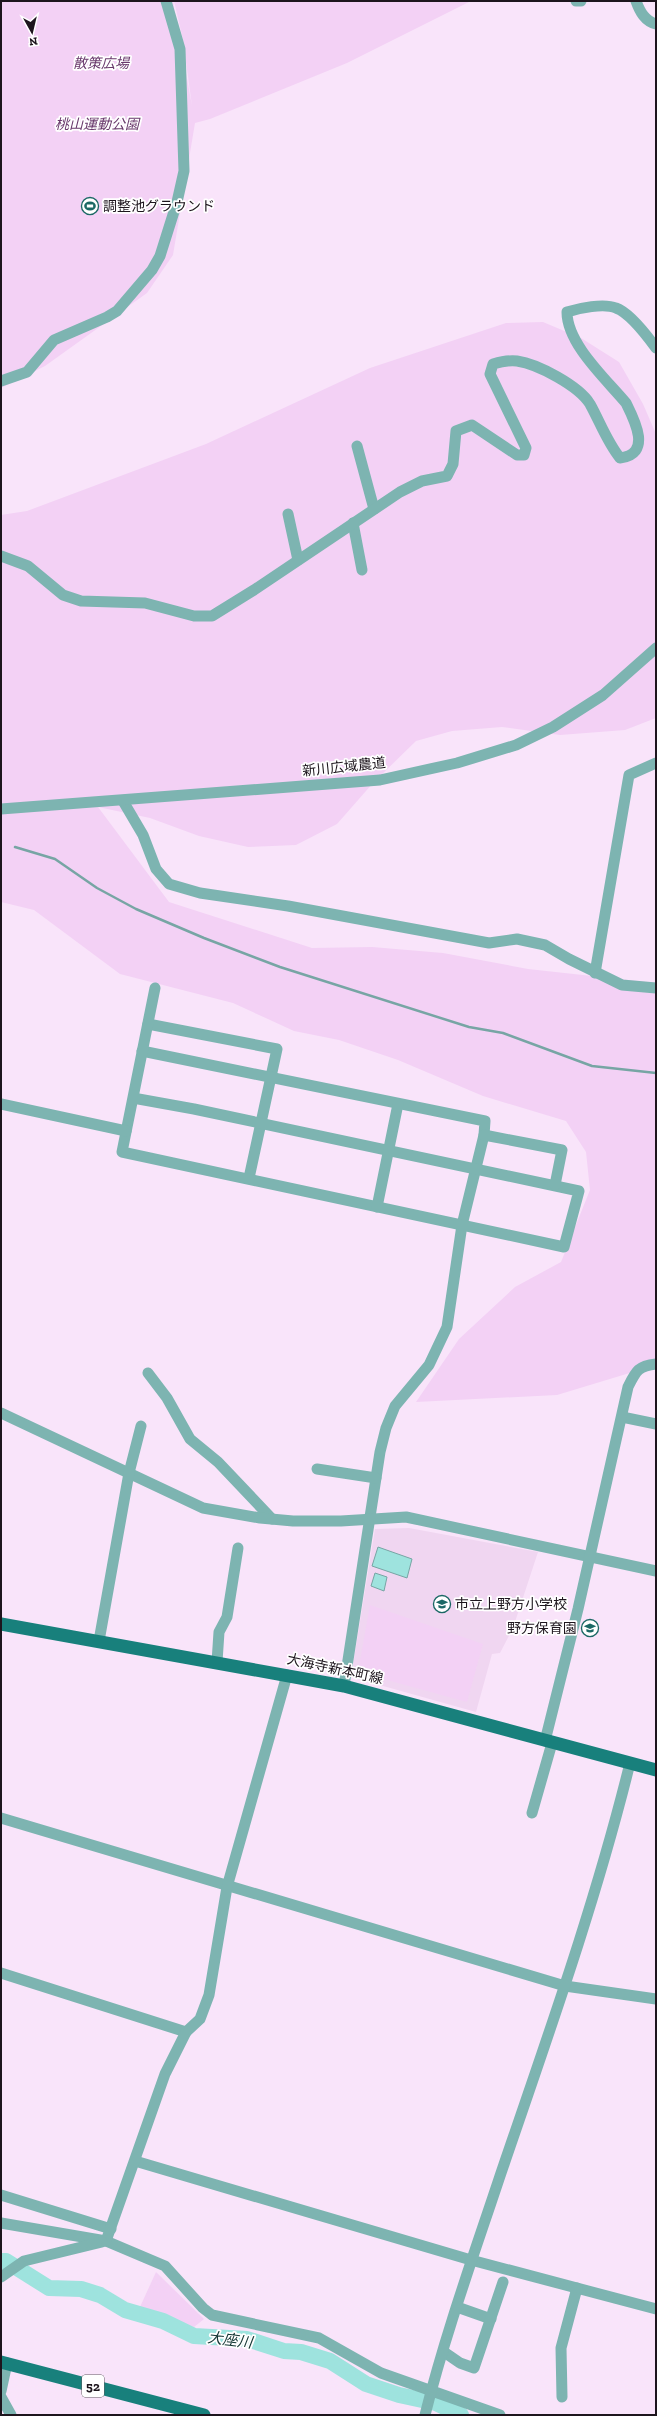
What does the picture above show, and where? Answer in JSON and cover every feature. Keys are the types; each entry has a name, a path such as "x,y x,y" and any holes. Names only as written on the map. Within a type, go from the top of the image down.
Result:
{"main road":[{"name":"大海寺新本町線","path":"1,1624 344,1686 656,1770"},
{"name":"52","path":"4,2362 184,2412 204,2415"}],"street":[{"path":"1,381 27,372 54,340 107,317 117,311 152,270 160,256 177,202 184,171 180,49 166,1"},
{"path":"576,1 581,1"},
{"path":"636,1 639,10 648,22 656,24"},
{"path":"1,556 28,566 63,595 81,601 145,603 194,616 212,616 400,492 422,481 447,476 453,464 456,431 472,425 517,455 524,455 526,448 490,374 493,364 517,361 537,368 574,387 590,404 612,449 620,458 629,457 636,452 639,442 631,414 626,403 574,340 567,323 567,312 582,307 616,308 643,329 656,348"},
{"path":"357,446 374,509"},
{"path":"288,514 298,560"},
{"path":"353,523 362,570"},
{"name":"新川広域農道","path":"1,809 123,801 380,780 488,755 516,746 553,727 603,695 656,648"},
{"path":"595,973 629,775 656,763"},
{"path":"123,801 143,836 156,869 169,884 200,893 288,906 489,943 518,939 545,945 595,973 622,985 656,988"},
{"path":"133,1098 389,1150 579,1191 564,1246 122,1152 155,988"},
{"path":"148,1024 277,1049 259,1123 249,1178"},
{"path":"142,1051 485,1121 484,1135 474,1169 462,1225 447,1327 429,1365 395,1406 386,1428 376,1478 371,1519 344,1686"},
{"path":"1,1104 126,1131"},
{"path":"377,1207 398,1104"},
{"path":"484,1135 562,1150 555,1185"},
{"path":"532,1813 628,1387 635,1373 643,1366 656,1364"},
{"path":"148,1373 167,1398 190,1439 218,1462 272,1519"},
{"path":"1,1413 203,1508 272,1519 341,1521 412,1518 656,1571"},
{"path":"622,1417 656,1424"},
{"path":"98,1641 129,1473 141,1426"},
{"path":"317,1469 376,1478"},
{"path":"217,1662 220,1632 227,1617 238,1548"},
{"path":"106,2241 165,2074 186,2032 200,2019 209,1995 227,1887 287,1675"},
{"path":"425,2415 472,2260 565,1986 609,1849 630,1763"},
{"path":"1,1818 227,1887 565,1986 656,1999"},
{"path":"1,1973 186,2032"},
{"path":"135,2161 472,2260 656,2309"},
{"path":"1,2195 111,2229"},
{"path":"1,2223 106,2241 165,2266 203,2308 212,2315 319,2338 381,2373 500,2415"},
{"path":"1,2277 24,2261 106,2241"},
{"path":"444,2352 460,2363 474,2368 503,2282"},
{"path":"562,2397 561,2348 577,2288"},
{"path":"457,2307 491,2318"},
{"path":"1,2391 4,2362"},
{"path":"1,2398 11,2415"}],"shaded area":[{"name":"市立上野方小学校","path":"409,1528 538,1552 513,1628 500,1653 492,1654 476,1712 351,1677 375,1529"},
{"path":"378,1547 412,1559 407,1578 372,1566"},
{"path":"375,1573 387,1577 384,1591 371,1586"}],"green space":[{"name":"桃山運動公園","path":"1,1 173,1 192,106 183,40 174,1 471,1 347,63 210,119 195,123 173,255 147,293 45,366 1,388"},
{"path":"543,322 581,338 619,362 643,404 656,434 656,718 625,730 560,735 502,727 452,731 416,741 373,783 337,824 296,845 248,847 199,836 150,818 98,807 169,902 312,948 372,947 443,953 528,969 656,983 656,1365 557,1395 416,1402 459,1339 515,1287 561,1262 590,1190 586,1152 566,1121 483,1096 398,1060 339,1040 294,1031 233,1003 120,974 34,910 1,902 1,515 27,511 206,444 370,368 506,323"},
{"path":"370,1605 483,1644 467,1702 358,1672"},
{"path":"156,2272 204,2319 194,2327 140,2307"}],"waterway":[{"path":"15,847 55,859 97,888 136,909 204,938 280,967 469,1027 503,1033 592,1066 656,1073"},
{"name":"大座川","path":"1,2261 6,2261 49,2288 81,2289 100,2295 125,2310 163,2321 194,2336 247,2339 284,2351 301,2352 330,2361 366,2384 399,2395 436,2403 461,2415"}],"place":[{"name":"調整池グラウンド","path":"90,206"},
{"name":"市立上野方小学校","path":"442,1604"},
{"name":"野方保育園","path":"590,1628"}],"park label":[{"name":"散策広場","path":"101,63"}]}
